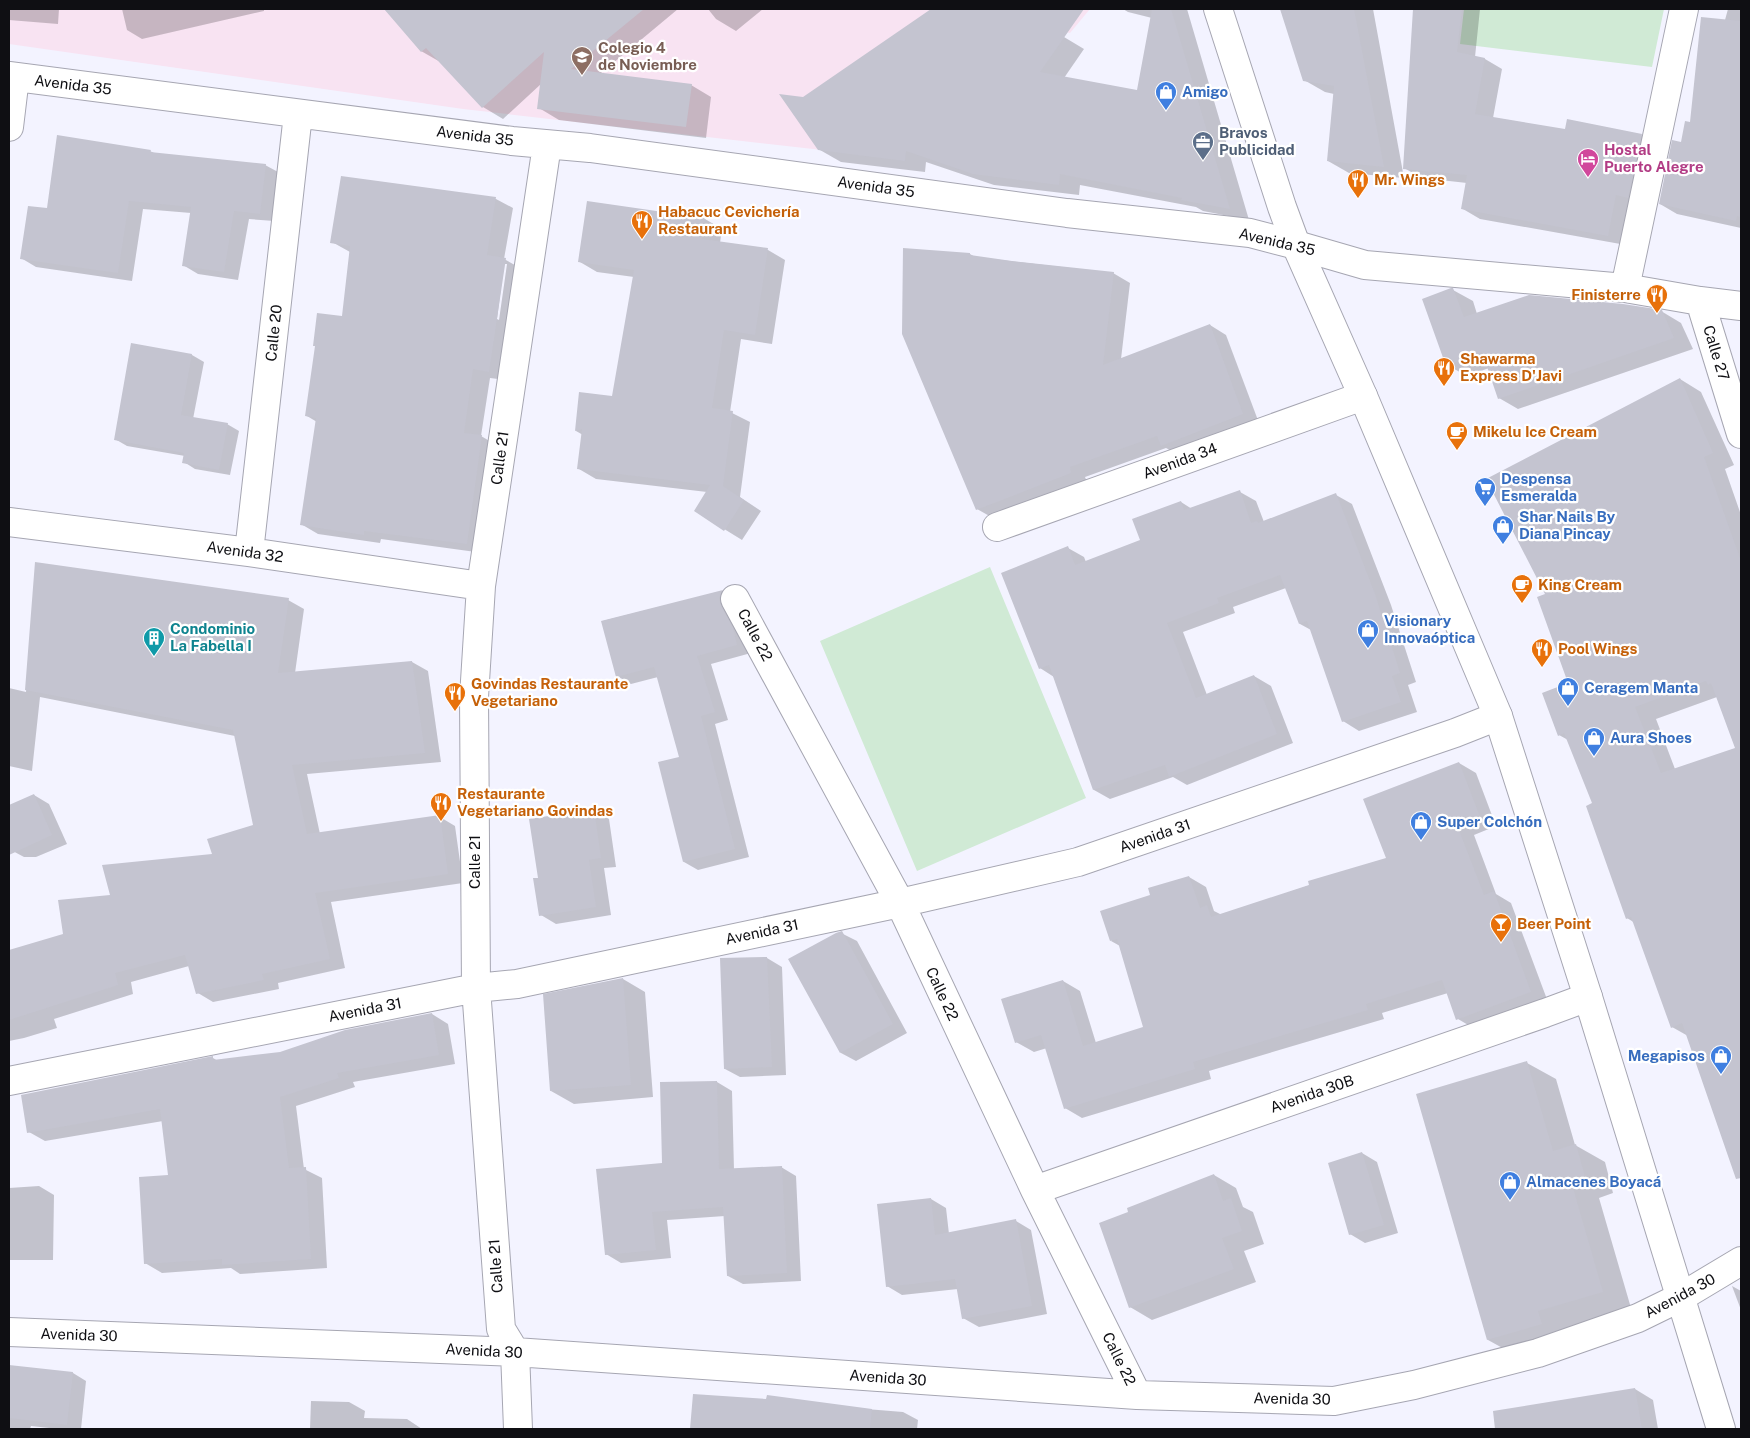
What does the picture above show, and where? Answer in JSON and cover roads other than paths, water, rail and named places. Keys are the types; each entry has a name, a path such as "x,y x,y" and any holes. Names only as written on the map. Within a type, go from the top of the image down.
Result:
{"street":[{"path":"1218,9 1296,245 1363,396 1498,716 1588,997 1721,1429"},
{"path":"1625,288 1684,9"},
{"path":"9,127 12,77"},
{"name":"Avenida 35","path":"12,77 547,145 600,150 1067,213 1250,234 1296,245 1365,266 1625,288 1741,306"},
{"name":"Calle 20","path":"249,552 298,114"},
{"name":"Calle 21","path":"518,1429 515,1352 501,1329 476,988 474,697 482,586 547,145"},
{"name":"Calle 27","path":"1700,301 1741,434"},
{"name":"Avenida 34","path":"998,527 1363,396"},
{"name":"Avenida 32","path":"9,522 249,552 482,586"},
{"name":"Calle 22","path":"735,599 900,903 1035,1190 1137,1395"},
{"name":"Avenida 31","path":"9,1081 476,988 517,984 900,903 1078,862 1498,716"},
{"name":"Avenida 30B","path":"1035,1190 1588,997"},
{"name":"Avenida 30","path":"9,1332 515,1352 1137,1395 1334,1401 1414,1385 1538,1354 1638,1318 1681,1297 1741,1261"}],"place":[{"name":"Colegio 4 de Noviembre","path":"582,76"},
{"name":"Amigo","path":"1166,111"},
{"name":"Bravos Publicidad","path":"1203,161"},
{"name":"Hostal Puerto Alegre","path":"1588,178"},
{"name":"Mr. Wings","path":"1358,199"},
{"name":"Habacuc Cevichería Restaurant","path":"642,240"},
{"name":"Finisterre","path":"1657,314"},
{"name":"Shawarma Express D'Javi","path":"1444,387"},
{"name":"Mikelu Ice Cream","path":"1457,451"},
{"name":"Despensa Esmeralda","path":"1485,507"},
{"name":"Shar Nails By Diana Pincay","path":"1503,545"},
{"name":"King Cream","path":"1522,604"},
{"name":"Visionary Innovaóptica","path":"1368,649"},
{"name":"Condominio La Fabella I","path":"154,657"},
{"name":"Pool Wings","path":"1542,668"},
{"name":"Ceragem Manta","path":"1568,707"},
{"name":"Govindas Restaurante Vegetariano","path":"455,712"},
{"name":"Aura Shoes","path":"1594,757"},
{"name":"Restaurante Vegetariano Govindas","path":"441,822"},
{"name":"Super Colchón","path":"1421,841"},
{"name":"Beer Point","path":"1501,943"},
{"name":"Megapisos","path":"1721,1075"},
{"name":"Almacenes Boyacá","path":"1510,1201"}]}
